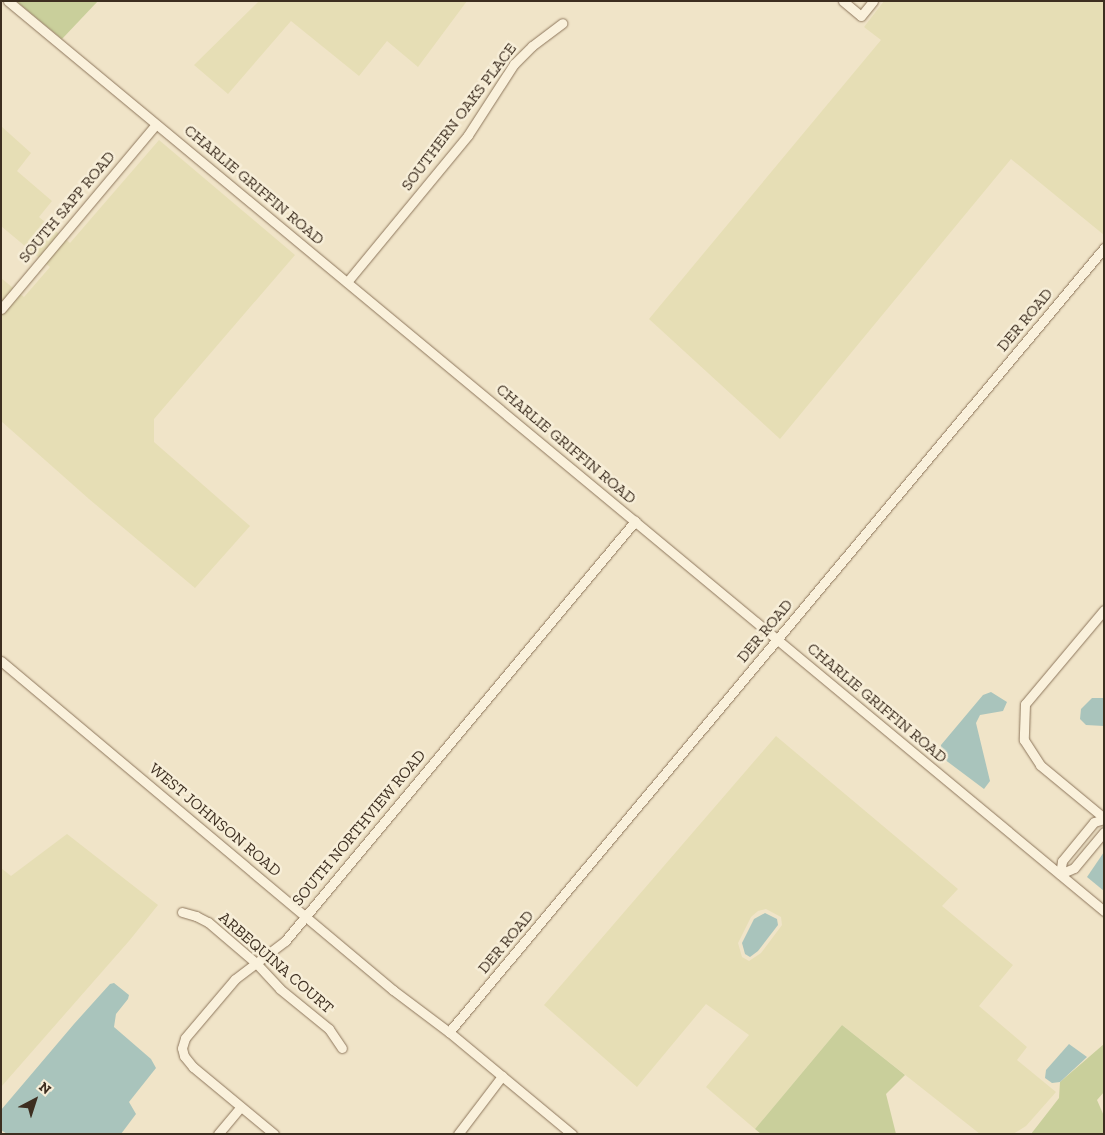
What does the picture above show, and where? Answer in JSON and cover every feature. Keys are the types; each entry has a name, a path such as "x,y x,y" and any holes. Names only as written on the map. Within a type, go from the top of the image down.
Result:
{"street":[{"name":"CHARLIE GRIFFIN ROAD","path":"8,1 1104,911"},
{"path":"843,1 861,16 873,1"},
{"name":"SOUTHERN OAKS PLACE","path":"347,282 468,135 514,64 532,46 562,24"},
{"name":"SOUTH SAPP ROAD","path":"1,308 156,124"},
{"name":"DER ROAD","path":"449,1032 1104,248"},
{"name":"SOUTH NORTHVIEW ROAD","path":"274,1134 192,1067 184,1056 182,1048 194,1026 235,979 285,941 635,522"},
{"path":"1060,874 1062,861 1094,822 1104,818 1040,765 1024,740 1025,704 1104,610"},
{"name":"WEST JOHNSON ROAD","path":"1,661 393,990 449,1032 572,1134"},
{"path":"1060,874 1074,868 1104,832"},
{"name":"ARBEQUINA COURT","path":"182,912 208,922 256,963 280,989 329,1029 342,1048"},
{"path":"458,1134 502,1076"},
{"path":"218,1134 241,1106"}],"shaded area":[{"path":"259,1 467,1 418,67 387,41 359,76 291,21 228,94 194,65"},
{"path":"884,1 1104,1 1104,235 1011,159 780,439 649,319 881,40 864,27"},
{"path":"1,126 31,153 17,171 52,201 39,217 70,243 159,140 295,255 154,419 154,442 250,526 195,588 89,499 1,421 1,278 24,297 50,267 1,226"},
{"path":"776,736 958,889 942,906 1013,965 979,1006 1027,1047 1017,1060 1056,1092 1026,1126 1013,1134 980,1134 842,1025 755,1129 706,1087 749,1035 706,1004 637,1087 544,1005","holes":["766,909 781,917 782,925 761,953 749,961 742,957 738,943 751,917 758,911"]},
{"path":"67,834 158,905 129,941 1,1087 1,868 11,876"}],"green space":[{"path":"16,1 98,1 62,39"},
{"path":"842,1025 905,1075 886,1094 896,1134 761,1134 755,1129"},
{"path":"1104,1044 1104,1092 1097,1100 1104,1116 1104,1134 1031,1134 1059,1098 1060,1082"}],"water":[{"path":"991,692 1007,702 1003,711 980,715 976,723 990,781 984,789 940,756 941,745 983,695"},
{"path":"1092,698 1104,698 1104,726 1086,725 1080,719 1081,709"},
{"path":"1104,852 1104,891 1087,877"},
{"path":"765,913 777,919 778,925 758,951 750,957 745,954 742,943 754,919"},
{"path":"114,983 129,995 116,1014 114,1027 151,1059 156,1068 129,1102 136,1114 121,1134 7,1134 1,1130 1,1110 74,1024 110,984"},
{"path":"1069,1044 1087,1057 1060,1082 1052,1083 1045,1078 1046,1070"}]}
